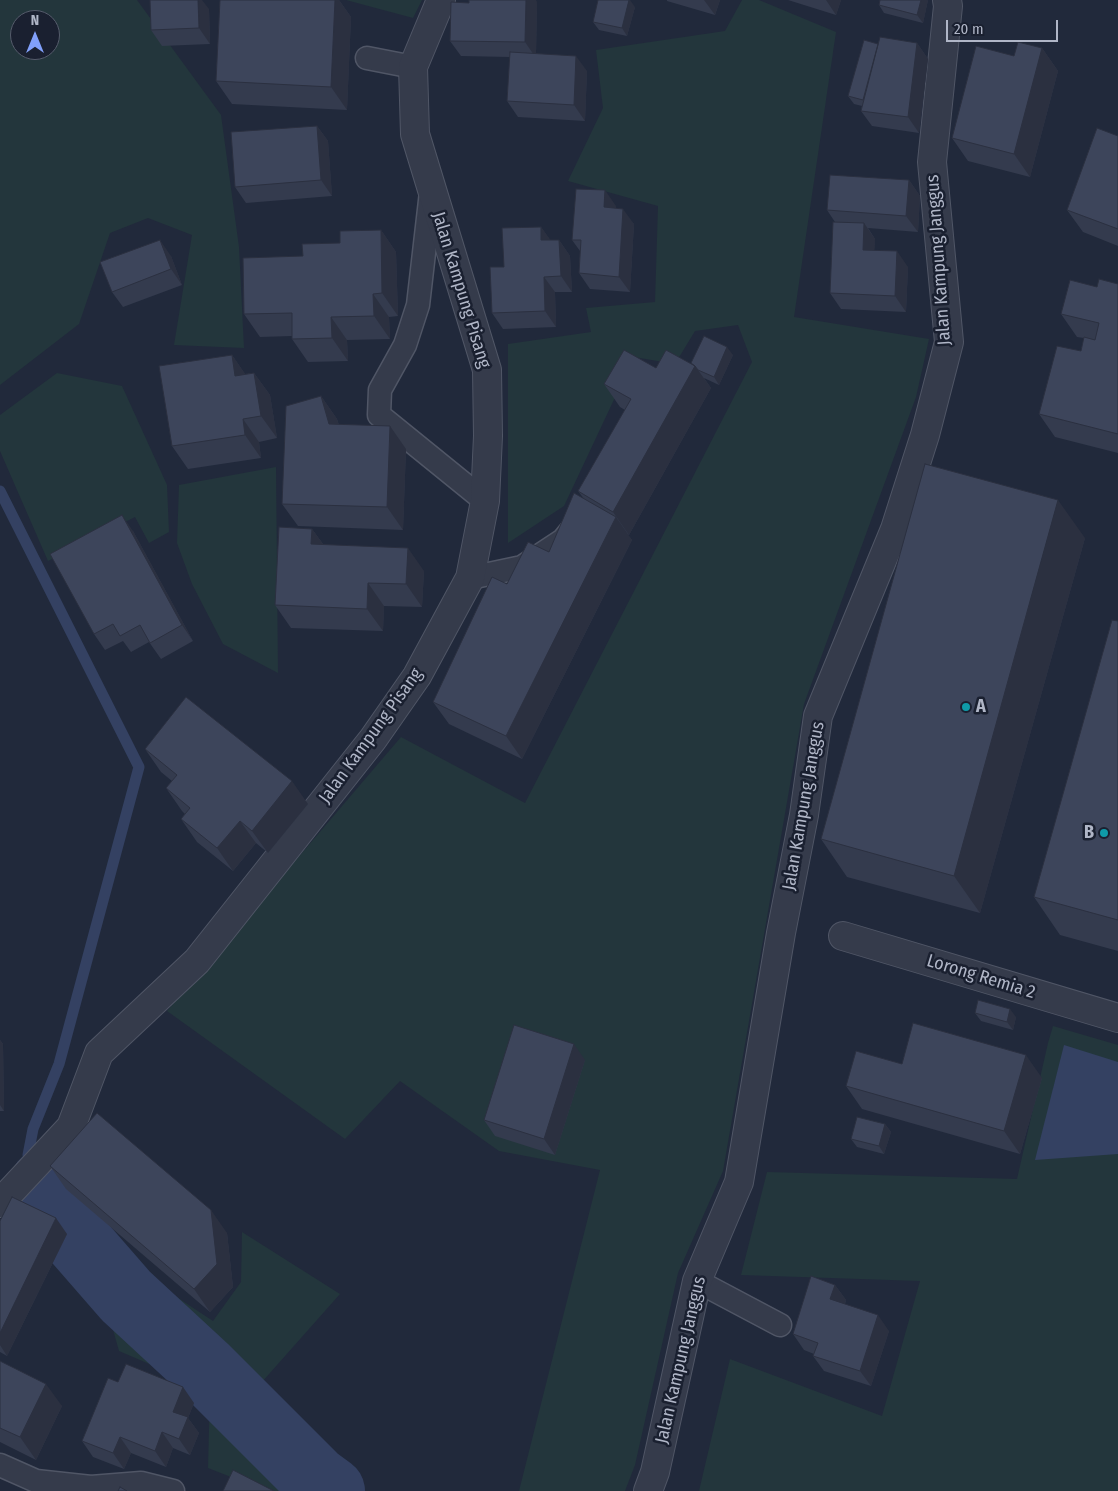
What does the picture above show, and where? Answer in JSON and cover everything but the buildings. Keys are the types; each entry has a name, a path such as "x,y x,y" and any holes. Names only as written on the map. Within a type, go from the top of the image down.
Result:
{"street":[{"name":"Jalan Kampung Pisang","path":"0,1203 71,1127 99,1052 197,961 373,739 417,676 470,578 485,501 488,436 487,370 415,134 413,67 441,0"},
{"name":"Jalan Kampung Janggus","path":"648,1491 655,1472 697,1281 739,1182 781,933 804,815 818,716 895,529 925,435 949,342 932,162 950,2"},
{"name":"Lorong Remia 2","path":"843,936 1118,1018"}],"lane":[{"path":"367,58 413,67"},
{"path":"431,190 418,305 405,345 380,390 379,415 485,501"},
{"path":"470,578 522,567 564,540 581,516"},
{"path":"697,1281 780,1325"},
{"path":"0,1465 36,1481 91,1487 141,1483 173,1491"}],"shaded area":[{"path":"0,0 137,0 221,115 239,247 244,348 174,345 192,235 148,218 110,233 79,324 0,385"},
{"path":"346,0 422,0 413,18"},
{"path":"742,0 759,0 836,32 794,317 929,339 916,397 804,704 723,1171 678,1273 635,1465 625,1491 519,1491 600,1170 499,1151 400,1081 345,1139 167,1011 401,737 525,803 752,362 738,325 695,331 675,364 634,357 564,506 508,543 508,344 591,332 586,308 655,302 658,206 568,181 603,108 596,50 725,31"},
{"path":"57,373 122,386 167,485 169,532 149,543 135,517 48,561 0,451 0,415"},
{"path":"276,467 278,673 223,644 192,584 177,543 179,485"},
{"path":"1053,1026 1118,1045 1118,1491 699,1491 730,1359 882,1416 920,1281 741,1275 767,1172 1017,1179"},
{"path":"242,1232 340,1294 254,1391 355,1491 267,1491 208,1468 210,1390 119,1351 112,1326 86,1286 87,1238 213,1321 241,1282"}],"water":[{"path":"1064,1045 1118,1062 1118,1154 1035,1160"}],"waterway":[{"path":"0,491 139,767 59,1064 33,1129 28,1155"},
{"path":"44,1183 72,1234 126,1296 206,1370 316,1480 331,1491"}],"place":[{"name":"A","path":"966,707"},
{"name":"B","path":"1104,833"}]}
